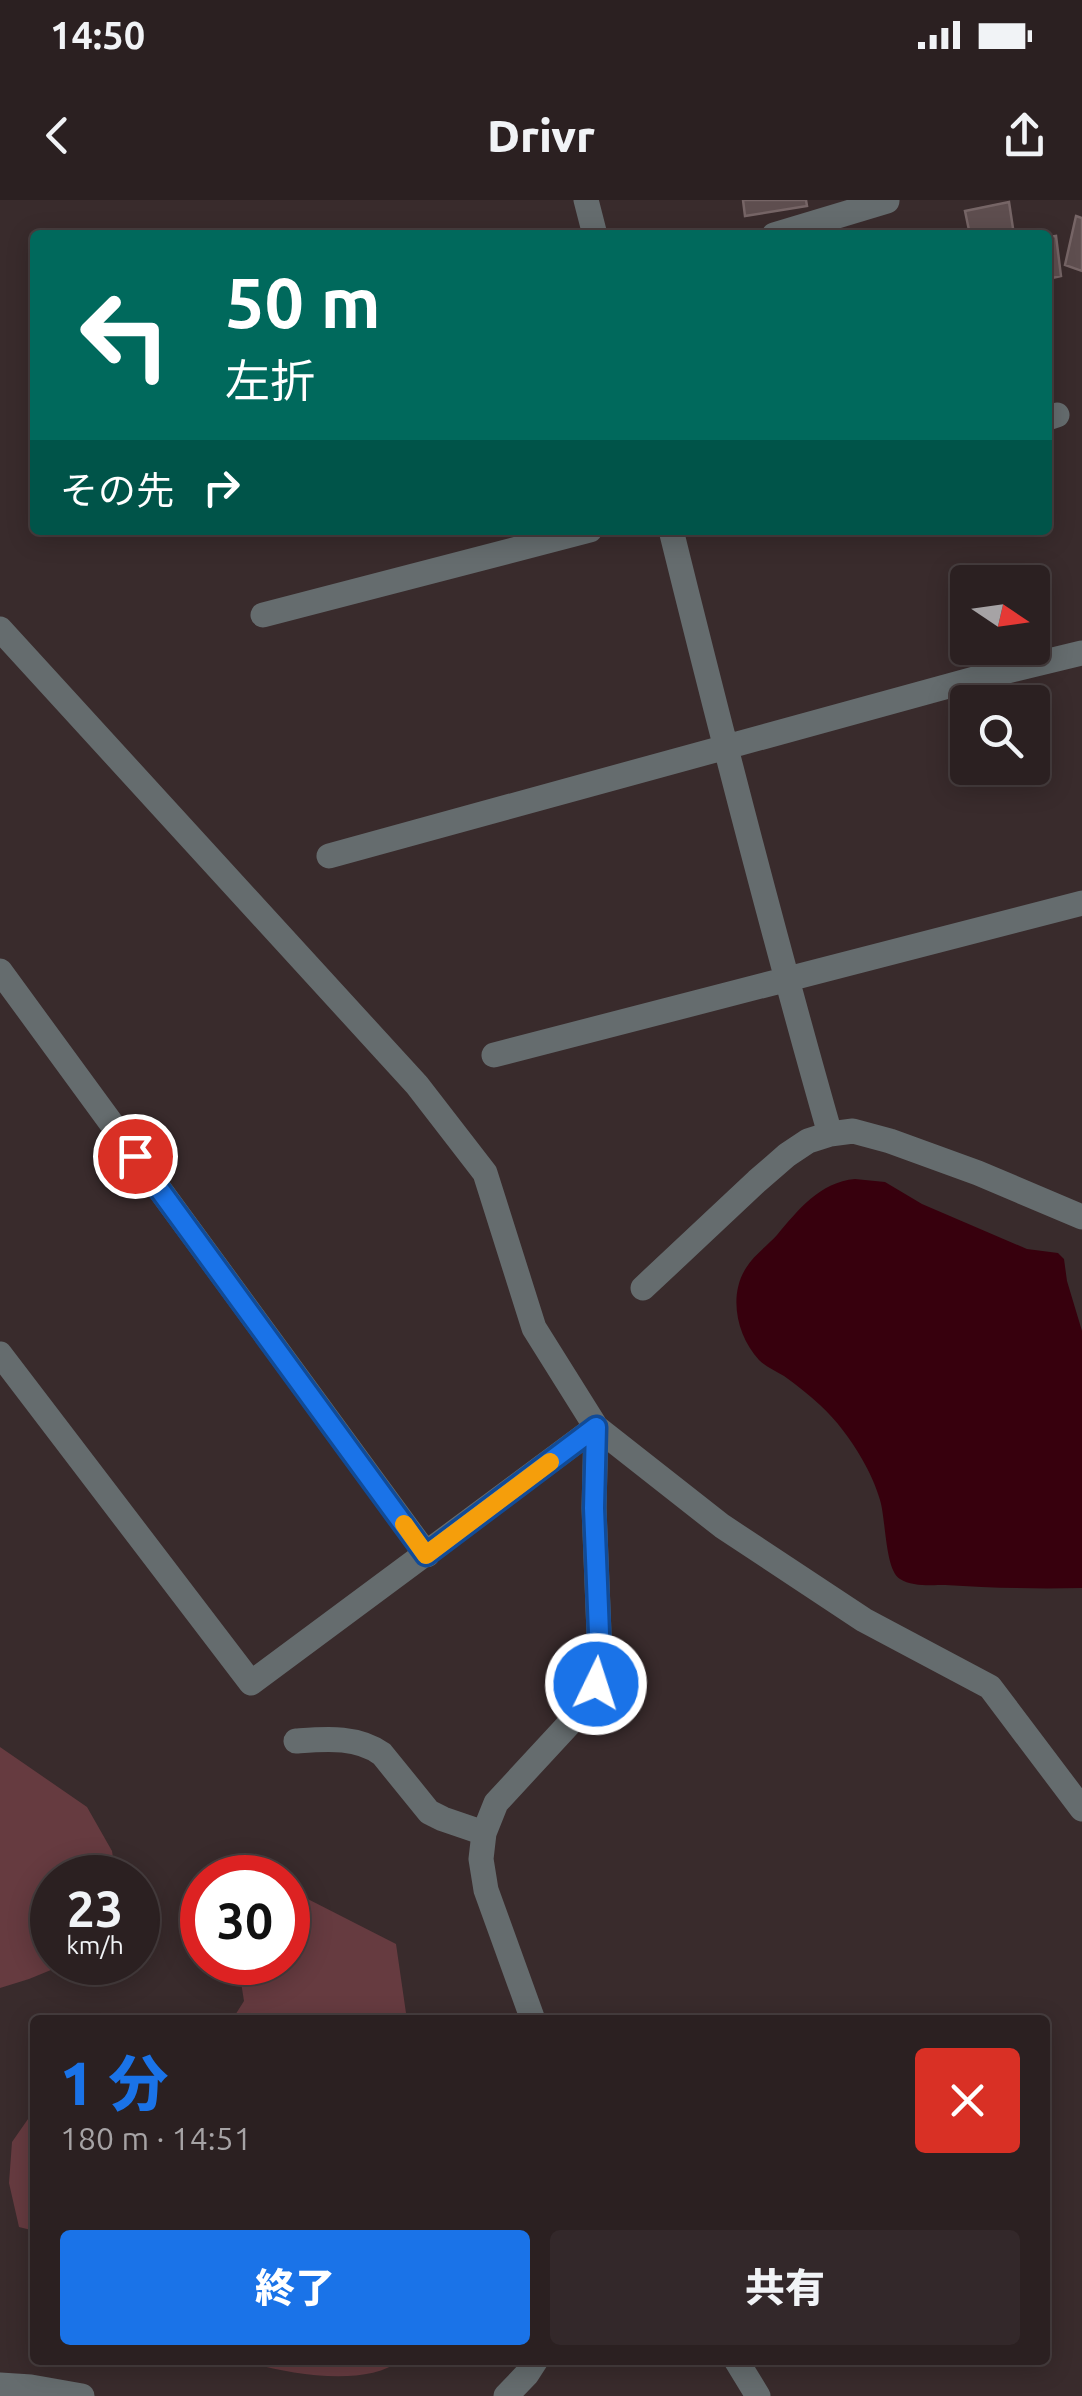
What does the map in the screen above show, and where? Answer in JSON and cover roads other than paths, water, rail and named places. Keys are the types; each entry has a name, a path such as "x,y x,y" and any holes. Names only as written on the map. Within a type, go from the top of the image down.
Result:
{"street":[{"path":"586,200 595,230"},
{"path":"791,230 887,201"},
{"path":"264,615 571,535"},
{"path":"672,535 724,748 830,1134"},
{"path":"0,629 417,1085 486,1173 534,1328 596,1427 722,1526 800,1578 864,1620 990,1687 1082,1808"},
{"path":"329,856 974,679 1082,653"},
{"path":"494,1055 1082,902"},
{"path":"0,972 426,1555"},
{"path":"643,1288 787,1155 808,1141 830,1134 852,1131 890,1140 1082,1217"},
{"path":"0,1354 250,1683 596,1427"},
{"path":"531,2015 486,1890 481,1859 484,1833 496,1803 582,1710 596,1684 600,1658 594,1508 596,1427"},
{"path":"296,1741 342,1740 373,1748 430,1812 484,1833"},
{"path":"506,2396 533,2365"},
{"path":"739,2365 758,2396"},
{"path":"0,2385 82,2396"}]}
